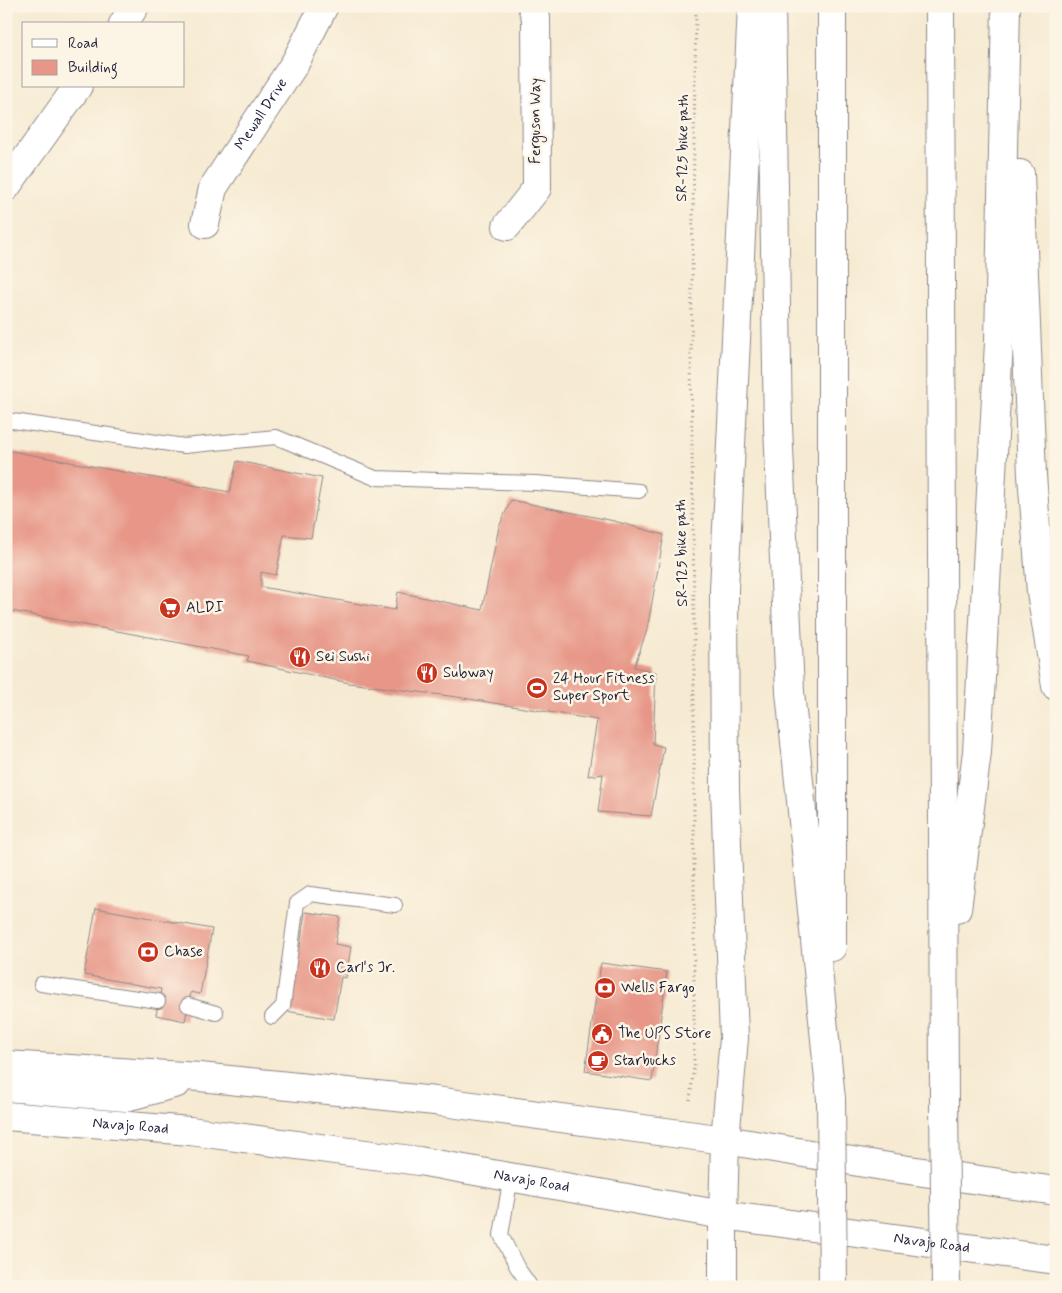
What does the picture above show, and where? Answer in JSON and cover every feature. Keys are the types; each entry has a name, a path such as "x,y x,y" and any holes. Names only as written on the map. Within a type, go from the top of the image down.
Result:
{"main road":[{"path":"124,22 135,6"},
{"name":"Mewall Drive","path":"205,224 213,188 295,63 324,6"},
{"name":"Ferguson Way","path":"507,226 537,188 536,18 532,6"},
{"path":"723,1287 725,1140 734,1038 725,789 724,590 752,6"},
{"path":"771,6 778,427 790,692 831,1099"},
{"path":"832,6 831,1099 833,1287"},
{"path":"940,6 943,1025 946,1287"},
{"path":"943,1025 977,752 999,342 1006,6"},
{"path":"1012,6 1032,475 1041,592 1056,686"},
{"path":"6,188 77,88"},
{"path":"6,1065 200,1077 434,1101 725,1140 895,1168 1056,1191"},
{"path":"6,1087 126,1096 200,1077"},
{"name":"Navajo Road","path":"6,1116 190,1131 419,1161 723,1215 1056,1260"}],"lane":[{"path":"6,420 184,446 276,437 375,478 536,483 639,491"},
{"path":"272,1017 283,1006 297,903 310,894 394,905"},
{"path":"41,984 158,1002"},
{"path":"188,1005 216,1013"},
{"path":"511,1176 501,1235 517,1267 531,1287"}],"path":[{"name":"SR-125 bike path","path":"690,1100 694,1066 694,612 691,355 696,6"}],"building":[{"path":"6,450 230,492 237,461 322,478 311,538 284,535 276,575 261,572 261,587 395,610 398,592 482,610 499,527 511,500 614,521 664,535 647,630 634,667 656,672 653,744 664,747 651,816 598,812 603,774 588,776 597,720 457,697 349,683 247,661 249,656 6,610"},
{"name":"Chase","path":"96,908 212,929 200,994 191,992 185,1021 156,1015 161,989 84,975"},
{"name":"Carl's Jr.","path":"305,912 340,917 335,944 351,947 346,978 341,977 334,1019 286,1011 293,945 300,947"},
{"path":"601,963 667,972 652,1081 585,1071"}],"place":[{"name":"ALDI","path":"170,608"},
{"name":"Sei Sushi","path":"300,657"},
{"name":"Subway","path":"427,673"},
{"name":"24 Hour Fitness Super Sport","path":"537,688"},
{"name":"Chase","path":"148,952"},
{"name":"Carl's Jr.","path":"320,968"},
{"name":"Wells Fargo","path":"605,988"},
{"name":"The UPS Store","path":"602,1034"},
{"name":"Starbucks","path":"598,1061"}]}
